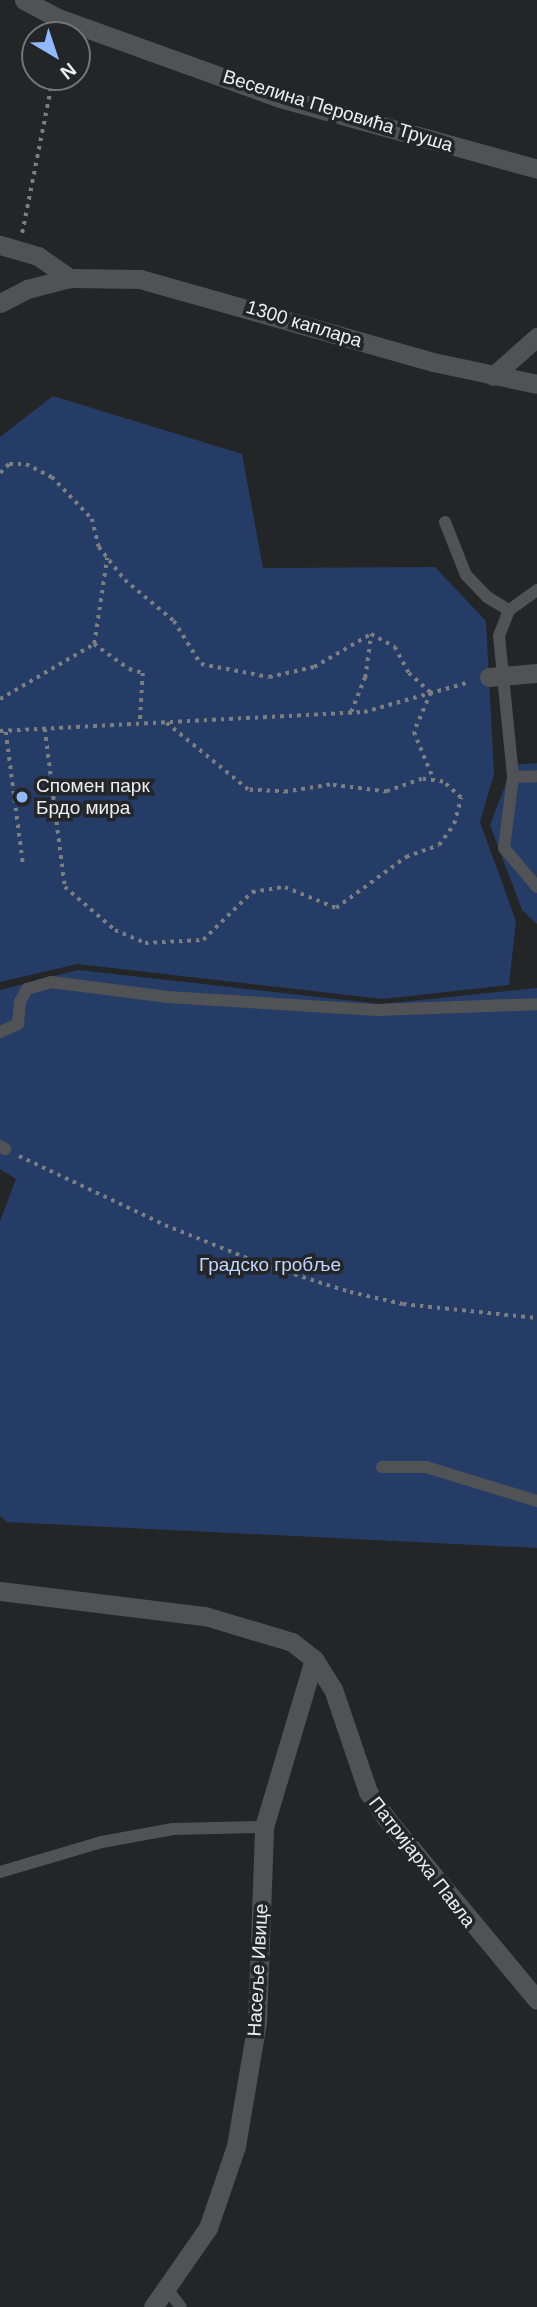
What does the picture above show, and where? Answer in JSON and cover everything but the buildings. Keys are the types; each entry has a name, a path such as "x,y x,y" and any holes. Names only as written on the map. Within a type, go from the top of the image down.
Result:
{"street":[{"name":"Веселина Перовића Труша","path":"24,0 58,18 280,98 537,169"},
{"path":"9,247 38,256 70,278"},
{"name":"1300 каплара","path":"0,303 27,289 70,278 117,276 160,282 493,376 537,383"},
{"path":"493,376 537,337"},
{"path":"496,677 537,673"},
{"name":"Патријарха Павла","path":"0,1591 205,1616 292,1642 314,1659 332,1689 368,1793 467,1921 537,2000"},
{"name":"Насеље Ивице","path":"153,2307 168,2290 208,2228 236,2146 257,2022 264,1827 314,1659"}],"lane":[{"path":"445,522 466,575 487,597 509,610"},
{"path":"537,590 509,610 499,636 496,677 513,777 505,848 537,887"},
{"path":"513,777 537,776"},
{"path":"0,1032 18,1024 20,1002 27,989 51,982 168,997 364,1010 537,1004"},
{"path":"382,1467 426,1467 537,1501"},
{"path":"0,1872 102,1842 173,1829 264,1827"},
{"path":"168,2290 181,2307"}],"path":[{"path":"9,247 49,91"},
{"path":"0,473 9,464 26,464 52,477 92,519 99,547 107,558 125,580 174,621 201,664 269,677 314,667 371,634"},
{"path":"94,644 107,558"},
{"path":"371,634 394,647 409,673 431,693"},
{"path":"351,713 365,678 371,634"},
{"path":"0,699 94,644"},
{"path":"94,644 129,669 142,673 140,724"},
{"path":"23,863 3,732 351,713 496,677"},
{"path":"431,693 414,732 434,780"},
{"path":"45,729 65,887 114,930 145,943 203,940 252,892 285,887 336,908 406,857 439,845 454,824 461,798 443,782 404,782 387,792 330,785 287,792 248,789 166,723"},
{"path":"3,1147 123,1207 302,1277 403,1304 537,1318"}],"green space":[{"name":"Спомен парк Брдо мира","path":"53,396 242,454 263,568 435,567 486,621 494,774 480,822 516,921 509,985 383,999 77,964 0,982 0,437"},
{"path":"537,763 537,924 522,910 490,825 513,765"},
{"name":"Градско гробље","path":"78,970 381,1004 537,988 537,1548 7,1522 0,1516 0,1221 16,1179 0,1169 0,990"}],"place":[{"name":"Спомен парк Брдо мира","path":"22,797"}]}
